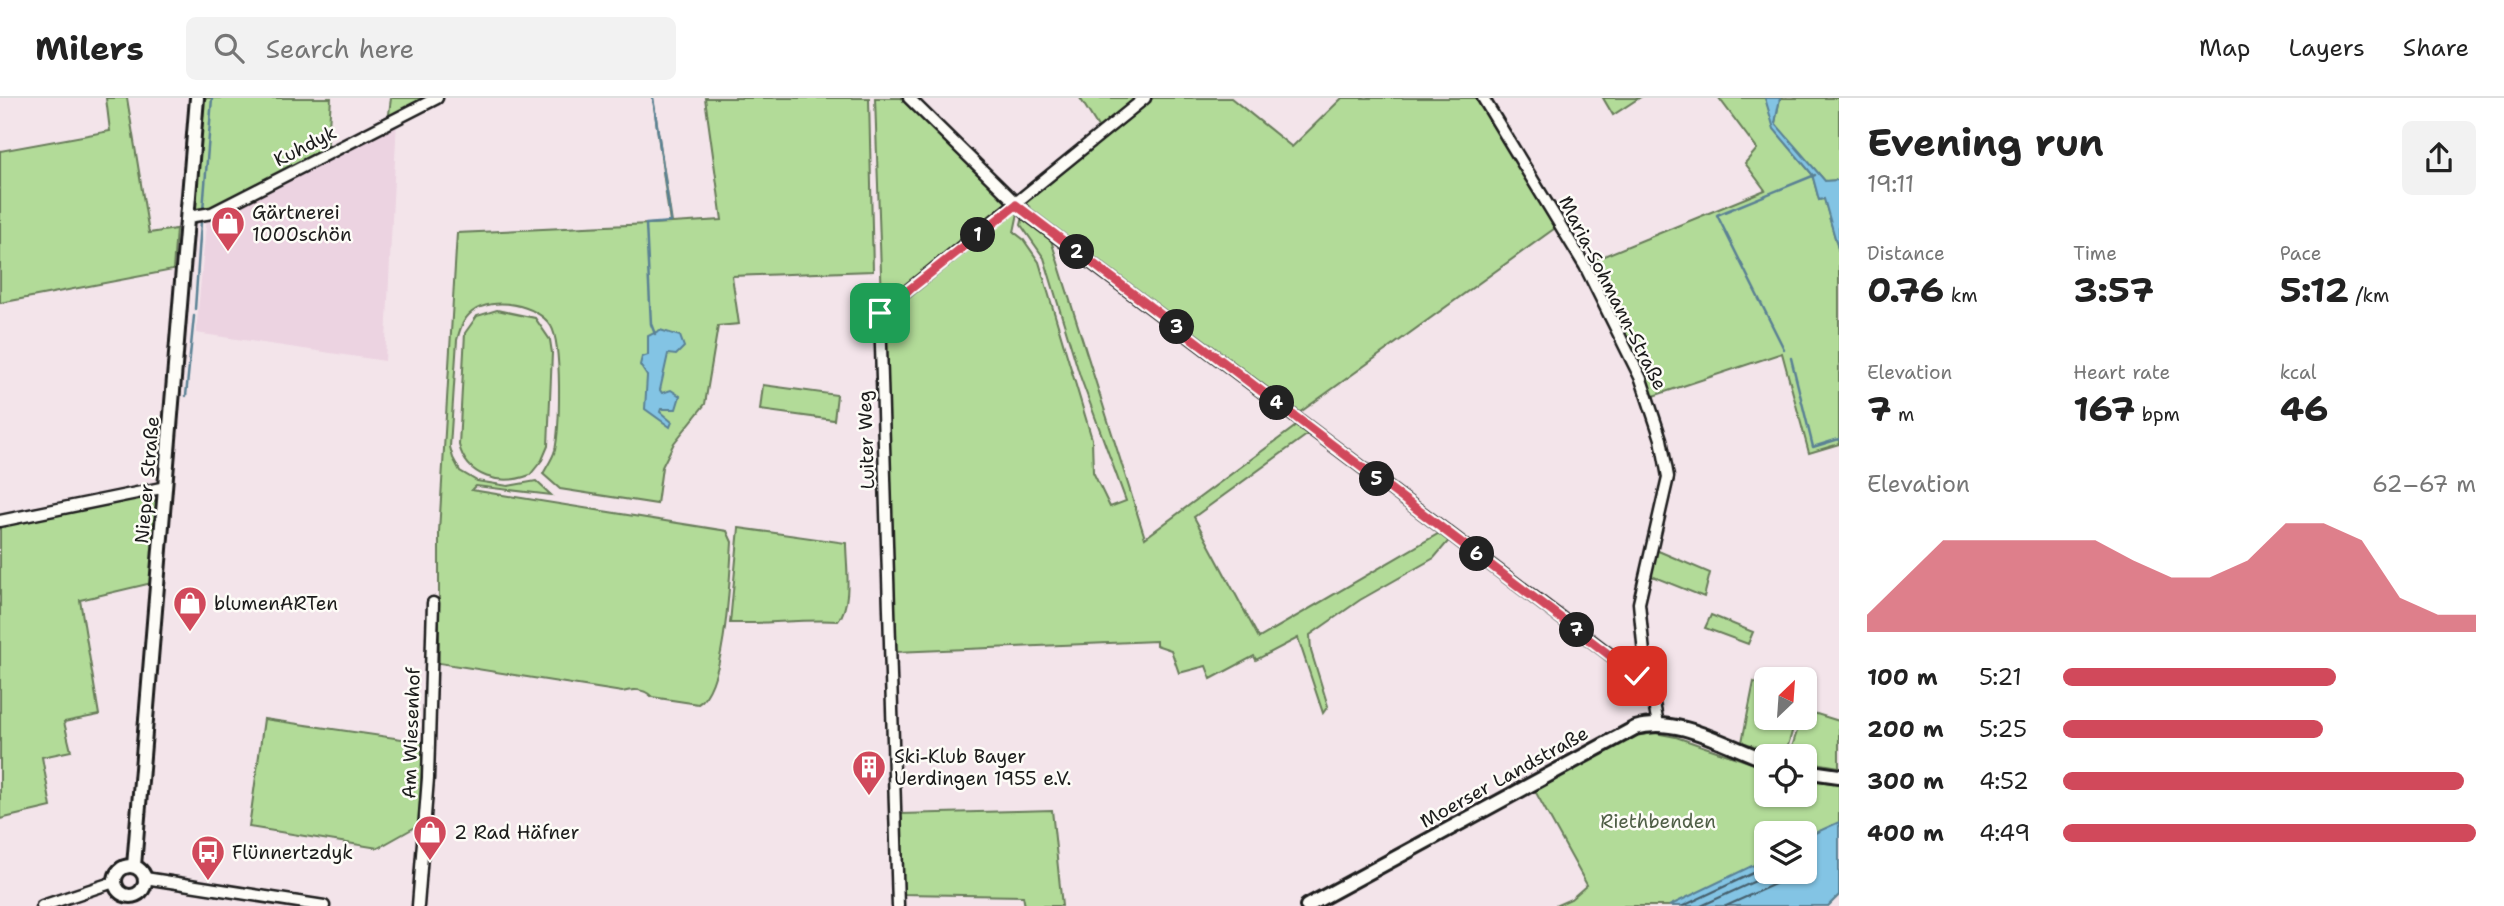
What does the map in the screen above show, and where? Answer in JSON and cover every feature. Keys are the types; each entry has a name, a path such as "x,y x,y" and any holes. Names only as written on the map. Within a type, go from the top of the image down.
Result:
{"main road":[{"name":"Nieper Straße","path":"134,866 197,98"},
{"name":"Moerser Landstraße","path":"1307,906 1626,732 1658,724 1679,727 1754,755"},
{"path":"1817,773 1839,776"},
{"path":"134,866 145,878 144,887 133,901 119,891 114,882 122,867 134,866"}],"street":[{"name":"Kuhdyk","path":"188,217 212,213 437,98"},
{"path":"909,98 1016,205 1650,685"},
{"name":"Luiter Weg","path":"898,906 880,313 1145,98"},
{"name":"Maria-Sohmann-Straße","path":"1483,98 1585,266 1641,379 1661,439 1668,477 1639,603 1658,724"},
{"path":"0,521 166,487"},
{"name":"Am Wiesenhof","path":"418,906 428,778 433,603"},
{"path":"145,878 322,906"},
{"path":"42,906 114,882"}],"shaded area":[{"path":"397,119 385,361 196,333 207,215"}],"green space":[{"path":"106,98 127,98 149,233 176,229 173,270 0,303 0,151 110,131"},
{"path":"201,98 331,98 327,154 205,211 195,213 192,209"},
{"path":"391,98 435,98 388,122"},
{"path":"653,98 672,223 722,220 705,98 869,98 873,271 732,276 739,324 718,326 705,404 674,443 662,467 657,504 560,489 543,474 554,453 557,439 557,350 551,326 536,312 525,308 491,304 472,312 464,321 457,340 450,447 460,471 477,481 508,486 536,481 551,495 476,486 472,490 727,531 732,542 721,655 715,677 707,694 698,704 652,697 638,690 622,692 439,663 439,532 457,233 670,223"},
{"path":"875,98 905,98 1009,205 888,304 882,301"},
{"path":"1080,98 1138,98 1100,130"},
{"path":"1153,98 1231,98 1292,147 1342,98 1481,98 1558,226 1299,413 1023,205"},
{"path":"1603,98 1639,98 1613,115"},
{"path":"1719,98 1765,98 1777,132 1812,174 1819,200 1824,198 1839,252 1839,444 1809,453 1782,353 1653,396 1589,262 1765,190 1745,163 1757,149"},
{"path":"1780,98 1839,98 1839,180 1825,181 1775,123"},
{"path":"1015,210 1018,213 1014,232 1023,239 1039,262 1092,439 1093,472 1110,507 1126,501 1080,376 1044,258 1021,225 1024,213 1049,234 1145,538 1300,423 1311,432 1194,517 1259,638 1443,531 1452,537 1434,558 1360,600 1310,635 1311,651 1328,706 1323,713 1298,638 1256,660 1254,656 1211,679 1206,666 1179,673 1171,650 1156,645 1156,641 896,652 885,325 897,306"},
{"path":"497,310 535,318 550,340 552,353 548,446 542,460 530,475 508,480 477,472 463,456 459,445 465,333 477,316"},
{"path":"763,385 837,395 834,420 760,410"},
{"path":"150,495 158,504 152,583 80,600 99,715 64,722 71,751 42,757 51,807 0,819 0,525"},
{"path":"739,528 846,543 846,605 838,621 730,623"},
{"path":"1656,550 1710,573 1704,597 1649,575"},
{"path":"1711,615 1753,632 1748,644 1705,628"},
{"path":"894,654 901,814 1052,810 1062,906 1025,906 1023,896 903,894"},
{"path":"1754,682 1754,730 1793,730 1788,744 1754,746 1742,742"},
{"path":"1817,714 1839,721 1839,767 1817,763 1817,744 1793,744 1797,730 1817,730"},
{"path":"264,719 423,742 419,825 378,848 249,827"},
{"name":"Riethbenden","path":"1655,733 1676,737 1754,764 1754,807 1817,807 1817,781 1839,784 1839,895 1828,906 1555,906 1571,899 1587,885 1535,791 1634,736"}],"water":[{"path":"1765,98 1780,98 1775,123 1825,181 1839,180 1839,252 1824,199 1819,200 1812,174 1774,129"},
{"path":"660,330 680,336 684,347 676,355 668,354 660,390 662,393 671,390 680,396 676,409 661,409 660,412 672,422 670,427 645,409 647,376 640,365 642,357 648,355 648,336"},
{"path":"1839,822 1839,895 1828,906 1669,906 1754,865 1754,884 1817,884 1817,832"}],"waterway":[{"path":"203,210 212,98"},
{"path":"653,98 671,222 646,224 651,324 655,334"},
{"path":"1784,349 1717,215 1815,175"},
{"path":"195,309 201,222"},
{"path":"186,396 194,316"},
{"path":"1791,358 1813,447 1839,439"}],"place":[{"name":"Gärtnerei 1000schön","path":"228,253"},
{"name":"blumenARTen","path":"190,633"},
{"name":"Ski-Klub Bayer Uerdingen 1955 e.V.","path":"869,797"},
{"name":"2 Rad Häfner","path":"430,862"},
{"name":"Flünnertzdyk","path":"208,882"}],"route":[{"path":"880,313 1016,205 1637,676"}]}
